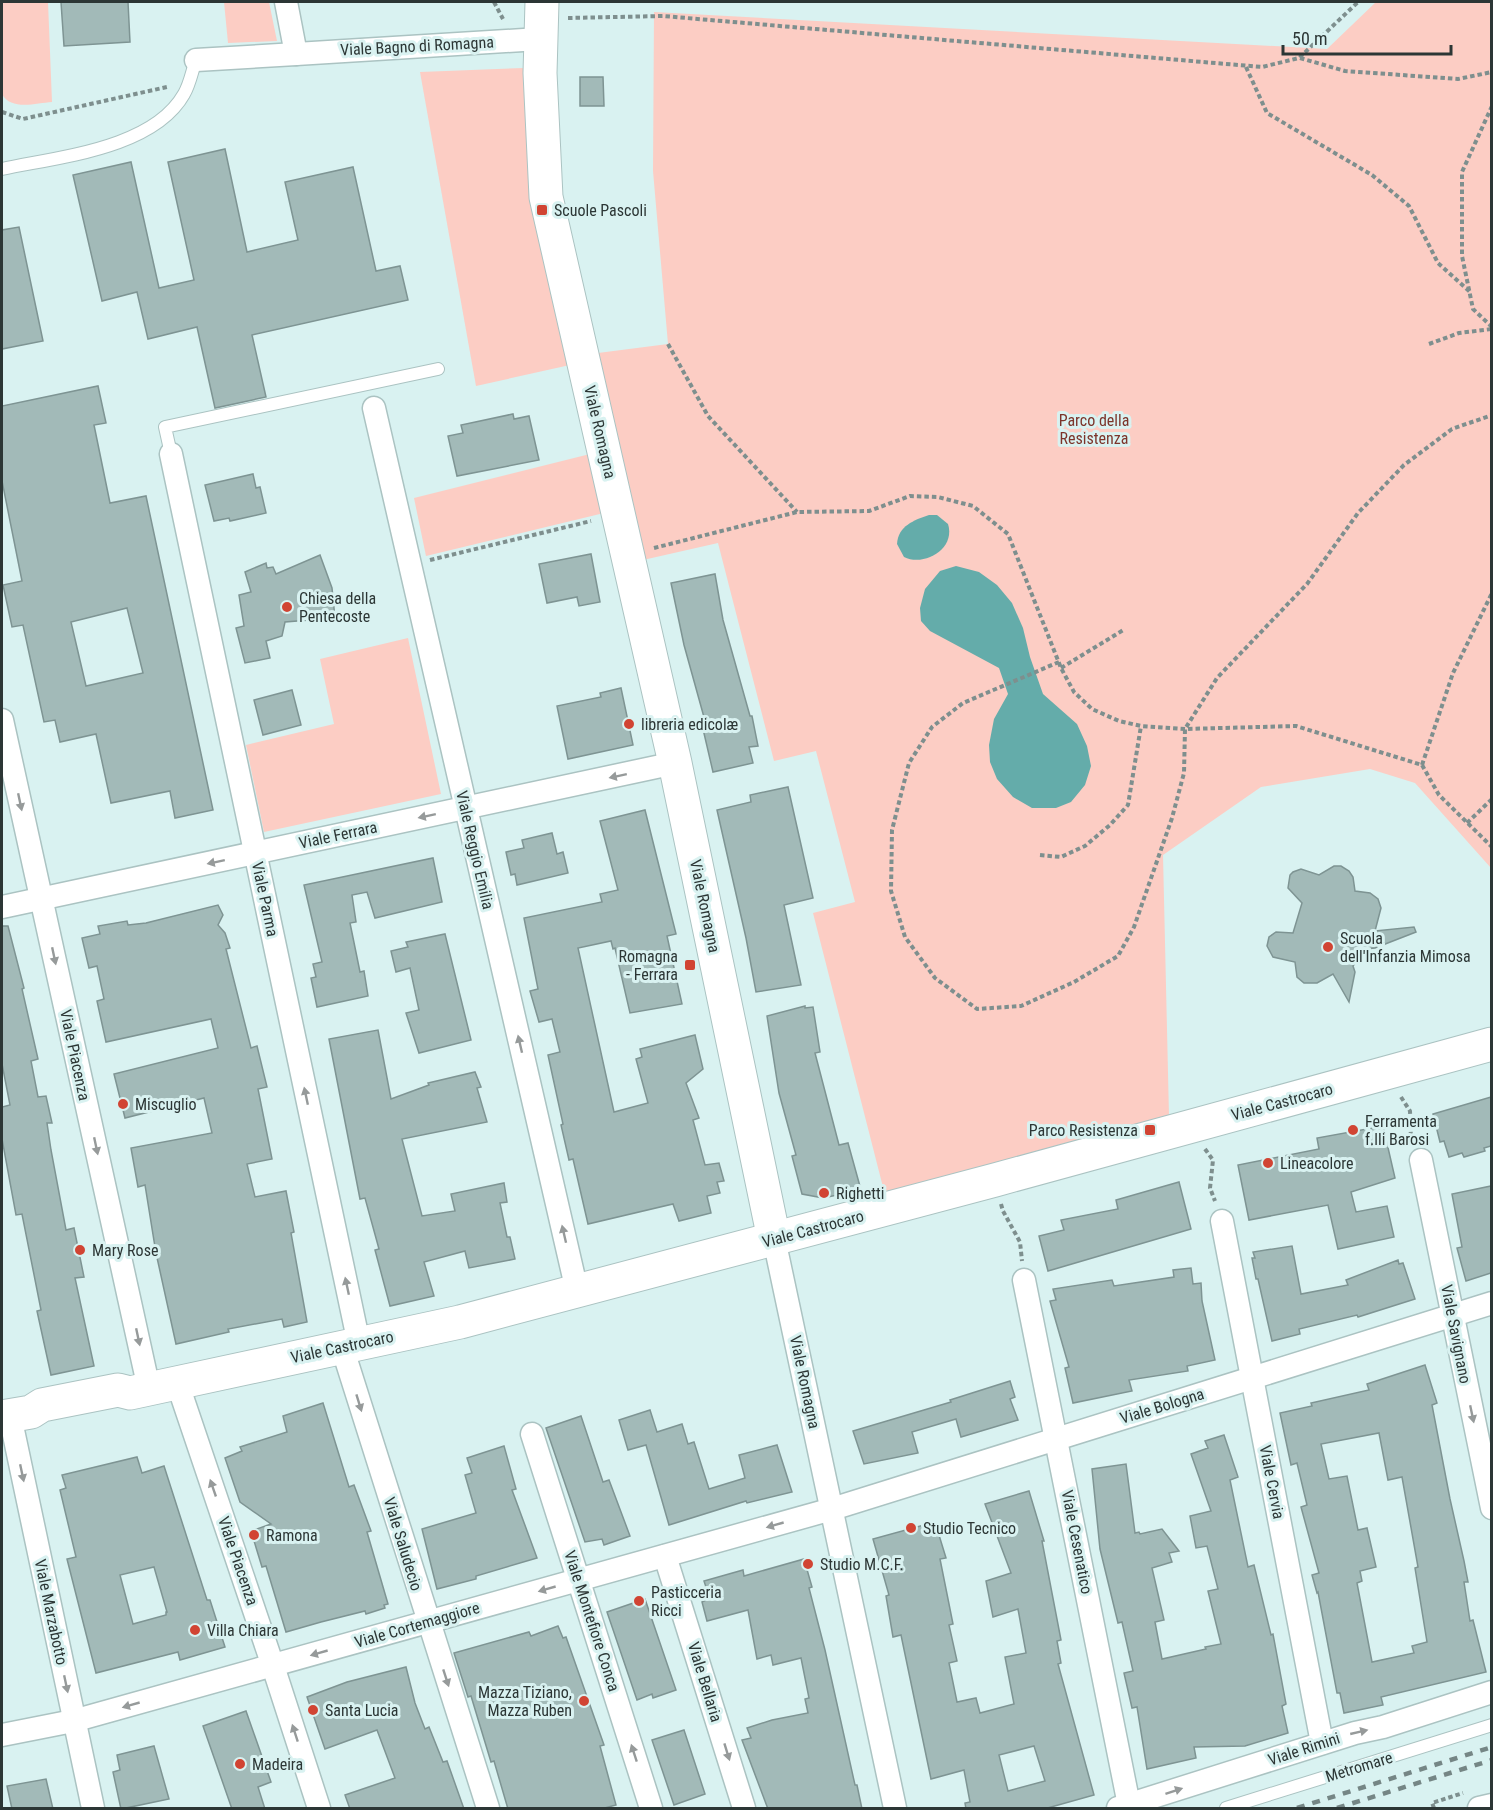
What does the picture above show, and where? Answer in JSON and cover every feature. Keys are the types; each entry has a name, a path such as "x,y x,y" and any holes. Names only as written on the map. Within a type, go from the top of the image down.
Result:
{"street":[{"path":"286,2 296,54"},
{"name":"Viale Bagno di Romagna","path":"193,68 548,20"},
{"name":"Viale Romagna","path":"548,20 545,73 551,197 586,335 618,514 675,763 895,1809"},
{"name":"Viale Reggio Emilia","path":"374,408 578,1292"},
{"name":"Viale Parma","path":"171,454 255,853 350,1345"},
{"name":"Viale Piacenza","path":"2,720 4,746 152,1388 273,1666 319,1809"},
{"name":"Viale Ferrara","path":"2,907 675,763"},
{"name":"Viale Castrocaro","path":"14,1415 45,1417 119,1402 152,1388 460,1322 995,1180 1491,1044"},
{"name":"Viale Savignano","path":"1421,1160 1491,1508"},
{"name":"Viale Cervia","path":"1222,1221 1322,1743"},
{"name":"Viale Cesenatico","path":"1024,1280 1056,1439 1123,1807"},
{"name":"Viale Bologna","path":"832,1509 1491,1304"},
{"name":"Viale Saludecio","path":"350,1345 428,1622 488,1809"},
{"name":"Viale Marzabotto","path":"14,1415 73,1721 93,1809"},
{"name":"Viale Montefiore Conca","path":"532,1434 651,1809"},
{"name":"Viale Cortemaggiore","path":"2,1735 73,1721 832,1509"},
{"name":"Viale Bellaria","path":"665,1556 744,1809"},
{"name":"Viale Rimini","path":"1123,1807 1355,1732 1383,1727 1491,1692"},
{"path":"1479,1809 1491,1805"}],"lane":[{"path":"2,169 110,146 145,131 159,123 173,110 184,94 193,68"},
{"path":"171,454 165,428 438,369"},
{"path":"368,384 374,408"},
{"name":"Metromare","path":"1226,1809 1491,1725"}],"path":[{"path":"1299,58 1358,2"},
{"path":"548,20 663,16 1246,67 1262,67 1299,58 1345,71 1458,79 1491,72"},
{"path":"1246,67 1267,113 1372,175 1409,206 1438,263 1470,292"},
{"path":"2,112 23,118 167,87 193,68"},
{"path":"1491,106 1462,172 1462,256 1473,309 1491,328"},
{"path":"1429,344 1459,333 1491,328"},
{"path":"668,344 708,416 797,512"},
{"path":"1059,662 963,703 932,727 909,763 892,830 891,891 905,936 935,978 977,1009 1021,1006 1074,982 1118,956 1134,927 1172,818 1184,772 1185,729 1217,678 1307,584 1358,513 1396,473 1452,429 1491,415"},
{"path":"627,554 797,512 869,510 910,496 938,497 973,506 1008,534 1061,668 1074,692 1092,709 1119,721 1141,726 1185,729 1296,726 1422,765 1439,795 1491,847"},
{"path":"410,565 618,514"},
{"path":"1422,765 1453,673 1491,593"},
{"path":"1061,668 1125,629"},
{"path":"1040,855 1062,857 1085,846 1110,825 1128,805 1141,726"},
{"path":"1467,823 1491,799"},
{"path":"1387,1073 1410,1111 1410,1138 1421,1160"},
{"path":"1189,1127 1213,1160 1210,1188 1222,1221"},
{"path":"995,1180 1003,1211 1020,1242 1024,1280"},
{"path":"1432,1803 1434,1809"}],"green space":[{"path":"2,2 48,2 52,102 11,103 2,94"},
{"path":"224,2 269,2 277,41 228,43"},
{"name":"Parco della Resistenza","path":"1376,2 1491,2 1491,868 1415,783 1370,769 1261,787 1163,855 1169,1116 885,1195 813,913 855,902 816,751 774,761 718,543 643,560 598,353 668,344 653,171 654,12 1327,49"},
{"path":"524,68 570,365 476,386 420,72"},
{"path":"590,454 604,513 426,556 414,498"},
{"path":"408,638 441,794 264,832 246,745 334,724 320,659"}],"water":[{"path":"929,515 937,515 948,524 949,533 943,548 929,558 920,560 904,557 897,544 900,533 913,522"},
{"path":"956,566 979,572 997,585 1012,603 1023,628 1043,694 1077,724 1087,746 1091,766 1085,785 1071,802 1056,808 1032,808 1013,797 997,779 990,762 989,745 994,719 1008,694 999,668 930,631 921,621 920,608 925,589 940,571"}],"building":[{"path":"61,2 128,2 130,42 64,46"},
{"path":"580,77 603,77 604,106 580,106"},
{"path":"225,149 247,252 298,240 285,182 353,167 376,271 400,266 408,300 252,335 266,397 215,408 197,327 148,339 137,292 102,301 73,175 131,162 159,288 194,280 168,162"},
{"path":"19,227 43,341 2,349 2,230"},
{"path":"98,386 106,423 94,425 110,503 146,496 213,810 175,818 170,791 111,803 96,734 60,742 55,720 44,722 23,625 12,627 3,585 22,581 2,481 2,406","holes":["127,608 143,673 86,686 71,622"]},
{"path":"513,414 514,419 529,416 539,460 457,476 448,436 463,433 461,425"},
{"path":"253,474 256,488 260,487 266,513 230,521 229,518 214,521 205,485"},
{"path":"591,554 600,602 579,606 577,597 547,603 539,564"},
{"name":"Chiesa della Pentecoste","path":"320,555 332,588 335,618 285,622 282,636 266,641 270,658 245,663 236,628 244,626 239,595 251,592 245,572 266,563 267,568 273,567 276,574"},
{"path":"715,574 723,620 750,716 752,716 758,746 749,747 753,763 713,772 703,729 707,728 684,645 671,583"},
{"path":"621,688 633,745 568,759 557,706 601,697 600,693"},
{"path":"292,690 301,725 263,735 254,700"},
{"path":"788,787 813,898 784,905 801,985 756,992 717,810 751,802 750,795"},
{"path":"645,810 676,934 667,936 682,1004 630,1013 615,948 613,949 611,941 578,948 614,1112 648,1103 636,1059 642,1057 640,1049 695,1035 703,1069 686,1083 699,1118 693,1120 705,1165 719,1163 724,1181 717,1182 720,1193 707,1196 711,1213 679,1221 673,1204 588,1224 573,1159 569,1160 548,1055 560,1052 552,1019 539,1022 530,991 538,989 524,918 602,902 600,894 618,890 600,821"},
{"path":"552,833 557,854 563,852 568,873 517,885 515,874 511,875 506,852 524,848 522,840"},
{"path":"433,858 442,902 375,918 367,892 352,895 356,922 350,923 360,972 364,971 368,996 317,1007 311,978 316,977 313,964 322,962 304,885"},
{"path":"1334,866 1341,866 1349,871 1353,877 1355,891 1370,893 1378,899 1381,908 1375,931 1414,927 1416,932 1375,948 1365,949 1353,966 1355,972 1349,1002 1333,974 1317,983 1304,983 1297,977 1295,962 1273,957 1267,946 1269,937 1276,932 1293,933 1302,903 1288,888 1290,875 1301,869 1319,875"},
{"path":"218,905 223,915 218,925 225,933 230,948 226,949 251,1048 257,1046 267,1087 258,1089 272,1159 247,1164 255,1197 286,1191 307,1322 284,1327 282,1319 228,1329 229,1332 176,1344 156,1253 145,1185 138,1187 131,1148 212,1133 204,1098 125,1118 114,1074 218,1048 211,1019 106,1042 97,1001 104,999 97,966 89,968 82,938 100,934 98,926 127,921 128,925 146,923"},
{"path":"2,926 8,926 24,988 22,989 38,1059 31,1061 38,1097 46,1096 52,1123 47,1123 66,1230 74,1228 84,1277 75,1278 94,1366 51,1375 37,1311 41,1310 22,1214 16,1215 2,1139 2,1107 10,1105 2,1064"},
{"path":"445,934 471,1040 419,1053 406,1013 419,1010 410,968 396,972 391,951 408,947 406,942"},
{"path":"805,1006 805,1008 813,1007 820,1052 815,1053 839,1145 848,1143 861,1190 823,1198 802,1194 792,1156 796,1155 779,1093 767,1016"},
{"path":"378,1030 391,1099 429,1085 428,1083 475,1072 481,1087 477,1088 487,1122 402,1139 422,1216 455,1211 451,1194 504,1183 507,1202 500,1203 507,1237 510,1237 515,1259 469,1268 465,1251 424,1262 434,1296 390,1306 375,1250 379,1249 365,1198 360,1199 329,1039"},
{"path":"1491,1097 1491,1146 1484,1148 1485,1151 1464,1157 1462,1153 1449,1157 1444,1141 1440,1142 1433,1114"},
{"path":"1383,1126 1395,1178 1351,1192 1356,1212 1387,1206 1394,1237 1338,1249 1328,1205 1249,1220 1238,1165 1319,1149 1317,1138"},
{"path":"1179,1182 1191,1229 1048,1271 1039,1236 1064,1230 1061,1220 1118,1209 1116,1200"},
{"path":"1491,1186 1491,1273 1466,1281 1457,1248 1462,1247 1452,1194"},
{"path":"1292,1246 1301,1294 1348,1285 1346,1280 1398,1260 1399,1264 1403,1263 1415,1299 1358,1317 1357,1315 1299,1329 1300,1334 1272,1341 1258,1279 1256,1279 1253,1252"},
{"path":"1191,1268 1193,1284 1201,1283 1202,1301 1215,1360 1187,1366 1188,1371 1129,1380 1132,1391 1073,1403 1065,1368 1069,1367 1050,1301 1056,1300 1053,1289 1112,1280 1114,1286 1174,1277 1173,1270"},
{"path":"1425,1365 1437,1403 1432,1405 1468,1582 1464,1582 1470,1621 1473,1620 1486,1672 1381,1697 1383,1705 1344,1713 1340,1693 1337,1693 1318,1592 1312,1575 1319,1573 1301,1507 1307,1505 1297,1463 1291,1465 1280,1413 1312,1406 1311,1403 1369,1390 1367,1384","holes":["1379,1433 1388,1480 1402,1477 1418,1567 1415,1568 1427,1642 1412,1646 1414,1653 1372,1662 1357,1583 1362,1581 1360,1571 1376,1567 1367,1528 1358,1530 1347,1476 1329,1479 1321,1444"]},
{"path":"1010,1381 1015,1397 1010,1399 1018,1420 961,1437 956,1419 912,1432 918,1453 864,1464 853,1431 951,1402 950,1400"},
{"path":"323,1403 349,1487 354,1485 371,1531 367,1532 388,1604 384,1605 385,1608 366,1614 365,1611 286,1632 266,1566 262,1567 251,1531 271,1524 240,1502 225,1458 242,1451 240,1447 287,1432 283,1416"},
{"path":"650,1410 657,1432 682,1424 688,1444 694,1442 709,1489 745,1478 739,1455 777,1445 792,1492 747,1503 746,1501 669,1525 646,1445 628,1450 619,1420"},
{"path":"581,1416 603,1482 609,1480 630,1536 604,1545 602,1539 585,1542 546,1428"},
{"path":"1224,1435 1238,1477 1230,1480 1248,1567 1254,1565 1271,1635 1273,1634 1286,1704 1282,1706 1288,1733 1245,1746 1194,1747 1196,1758 1147,1769 1137,1707 1132,1708 1124,1673 1133,1671 1122,1622 1118,1623 1100,1549 1092,1469 1126,1464 1135,1533 1162,1529 1179,1551 1169,1553 1172,1562 1152,1568 1164,1620 1155,1622 1162,1659 1206,1649 1205,1647 1221,1644 1208,1591 1218,1589 1207,1546 1196,1548 1190,1516 1211,1511 1191,1454 1208,1448 1205,1441"},
{"path":"504,1446 516,1489 512,1490 537,1558 476,1576 476,1579 437,1589 422,1529 476,1513 465,1475 472,1473 467,1458"},
{"path":"137,1457 142,1473 164,1466 207,1600 210,1600 225,1647 180,1660 178,1652 96,1673 67,1559 76,1557 60,1490 66,1488 62,1475","holes":["154,1567 166,1615 133,1624 120,1575"]},
{"path":"1029,1491 1044,1541 1042,1541 1061,1640 1057,1641 1061,1663 1058,1664 1094,1795 1044,1809 966,1809 965,1803 970,1802 964,1770 931,1779 901,1635 893,1637 886,1596 889,1595 873,1539 935,1522 946,1558 940,1559 953,1624 949,1625 957,1661 949,1663 957,1702 976,1698 980,1713 1014,1704 1005,1657 1026,1653 1018,1609 993,1617 986,1581 1011,1573 985,1504","holes":["1034,1746 1045,1781 1008,1791 999,1755"]},
{"path":"804,1559 862,1809 768,1809 742,1740 751,1738 747,1728 808,1713 805,1699 809,1698 801,1658 773,1665 771,1655 757,1659 748,1610 707,1621 702,1602 706,1600 704,1581 743,1570 744,1576"},
{"path":"645,1599 676,1690 653,1698 652,1694 637,1700 607,1612"},
{"path":"558,1626 563,1638 566,1637 604,1745 600,1746 616,1805 601,1809 508,1809 494,1761 491,1762 471,1696 468,1697 454,1653 529,1632 531,1636"},
{"path":"406,1667 415,1703 425,1729 429,1727 443,1762 447,1761 464,1809 350,1809 345,1795 395,1778 377,1730 325,1749 307,1697 347,1682"},
{"name":"Madeira","path":"246,1711 271,1782 258,1787 265,1809 232,1809 203,1726"},
{"path":"684,1730 705,1794 674,1805 652,1740"},
{"path":"154,1746 169,1799 121,1809 113,1772 120,1770 117,1755"},
{"path":"46,1779 53,1809 12,1809 7,1786"}],"railway":[{"path":"1297,1808 1492,1747"},
{"path":"1337,1808 1492,1760"}],"place":[{"name":"Scuole Pascoli","path":"542,210"},
{"name":"Chiesa della Pentecoste","path":"287,607"},
{"name":"libreria edicolæ","path":"629,724"},
{"name":"Scuola dell'Infanzia Mimosa","path":"1328,947"},
{"name":"Romagna - Ferrara","path":"690,965"},
{"name":"Miscuglio","path":"123,1104"},
{"name":"Parco Resistenza","path":"1150,1130"},
{"name":"Ferramenta f.lli Barosi","path":"1353,1130"},
{"name":"Lineacolore","path":"1268,1163"},
{"name":"Righetti","path":"824,1193"},
{"name":"Mary Rose","path":"80,1250"},
{"name":"Studio Tecnico","path":"911,1528"},
{"name":"Ramona","path":"254,1535"},
{"name":"Studio M.C.F.","path":"808,1564"},
{"name":"Pasticceria Ricci","path":"639,1601"},
{"name":"Villa Chiara","path":"195,1630"},
{"name":"Mazza Tiziano, Mazza Ruben","path":"584,1701"},
{"name":"Santa Lucia","path":"313,1710"},
{"name":"Madeira","path":"240,1764"}]}
